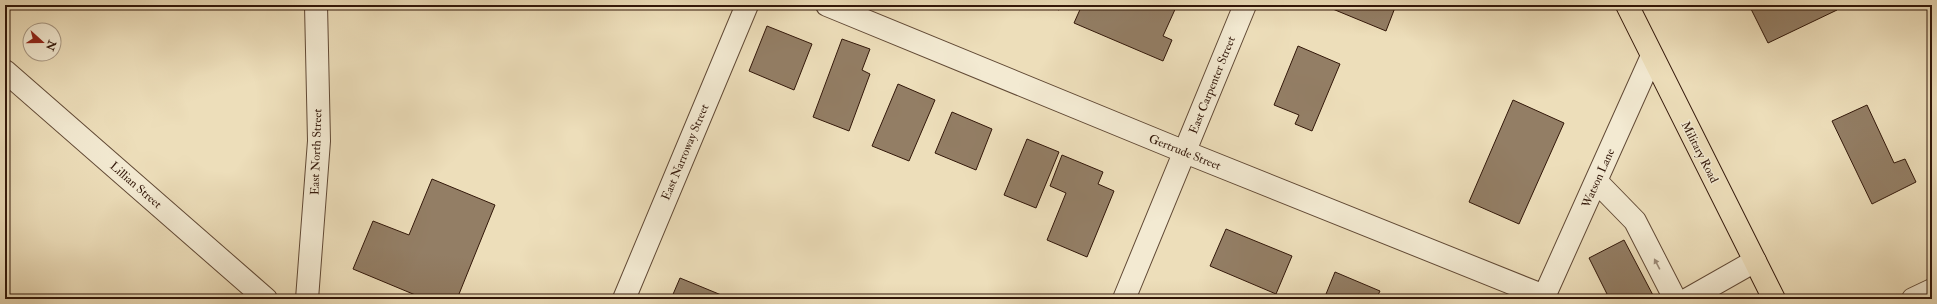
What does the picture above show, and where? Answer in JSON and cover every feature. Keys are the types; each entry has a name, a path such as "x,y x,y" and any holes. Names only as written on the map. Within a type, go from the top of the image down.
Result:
{"main road":[{"name":"Military Road","path":"1627,5 1774,299"}],"street":[{"name":"East North Street","path":"307,299 319,141 316,5"},
{"name":"East Narroway Street","path":"624,299 747,5"},
{"name":"Gertrude Street","path":"827,5 1544,298"},
{"name":"East Carpenter Street","path":"1124,299 1245,5"},
{"name":"Watson Lane","path":"1544,298 1652,56"},
{"name":"Lillian Street","path":"5,71 266,299"},
{"path":"1597,182 1634,221 1676,299"},
{"path":"1688,299 1755,261"},
{"path":"1913,299 1932,290"}],"building":[{"path":"1048,5 1061,5 1059,10"},
{"path":"1082,5 1177,5 1163,36 1172,40 1163,61 1074,23"},
{"path":"1323,5 1396,5 1386,31"},
{"path":"1749,5 1835,5 1837,10 1768,43"},
{"path":"767,26 812,44 794,90 749,71"},
{"path":"842,39 870,49 862,70 870,74 849,131 813,117"},
{"path":"1298,46 1340,64 1312,131 1295,124 1299,115 1274,105"},
{"path":"898,84 935,100 909,161 872,146"},
{"path":"1513,100 1564,123 1519,224 1469,202"},
{"path":"1867,105 1894,163 1905,159 1916,182 1872,204 1832,121"},
{"path":"952,112 992,129 976,170 935,153"},
{"path":"1027,139 1059,152 1036,208 1004,195"},
{"path":"1062,155 1103,172 1098,184 1114,191 1087,257 1047,240 1066,193 1050,186"},
{"path":"432,179 495,205 457,299 425,299 353,269 373,221 409,235"},
{"path":"1226,229 1292,256 1276,294 1210,266"},
{"path":"1624,240 1655,299 1602,299 1608,296 1589,258"},
{"path":"1335,272 1380,291 1376,299 1324,299"},
{"path":"680,278 731,299 671,299"}]}
